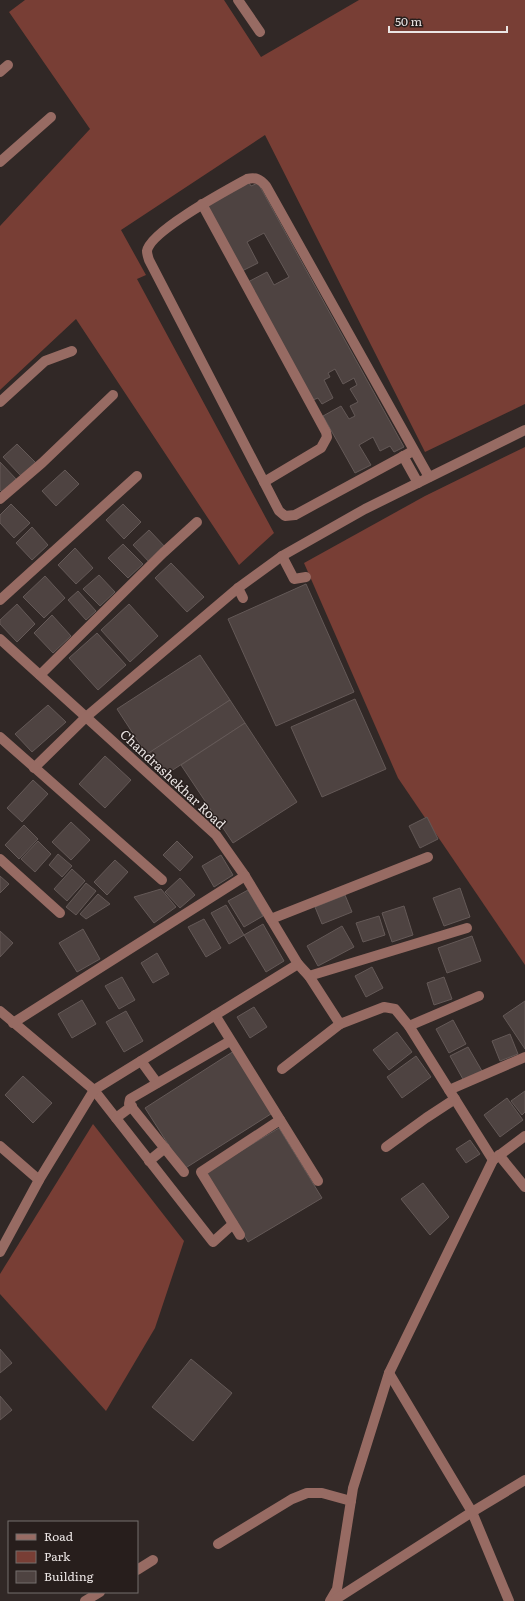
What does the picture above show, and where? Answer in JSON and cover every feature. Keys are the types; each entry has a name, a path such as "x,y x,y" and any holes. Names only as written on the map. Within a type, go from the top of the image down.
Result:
{"street":[{"path":"238,0 260,32"},
{"path":"0,72 8,65"},
{"path":"0,162 51,117"},
{"path":"413,451 295,515 285,516 280,511 264,482 149,260 147,251 153,240 160,233 202,204 248,179 254,177 260,180 270,193 413,451 429,477"},
{"path":"202,204 326,432 327,437 321,448 264,482"},
{"path":"0,402 45,361 72,351"},
{"path":"0,499 42,462 113,395"},
{"path":"34,768 86,717 238,588 282,556 365,509 525,430"},
{"path":"403,456 418,483"},
{"path":"0,600 137,476"},
{"path":"40,675 197,522"},
{"path":"282,556 294,579 306,577"},
{"path":"238,588 243,598"},
{"name":"Chandrashekhar Road","path":"0,639 216,835 245,876 298,964 309,976 340,1024"},
{"path":"0,737 162,880"},
{"path":"271,919 428,857"},
{"path":"0,859 60,913"},
{"path":"13,1023 245,876"},
{"path":"309,976 468,928"},
{"path":"1,1247 39,1180 94,1090 298,964"},
{"path":"409,1026 480,996"},
{"path":"282,1068 340,1024 384,1007 394,1009 409,1026 449,1090 496,1158 525,1187"},
{"path":"0,1011 94,1090 212,1242 233,1224"},
{"path":"215,1015 318,1181"},
{"path":"184,1172 129,1104 130,1099 230,1041"},
{"path":"449,1090 525,1056"},
{"path":"141,1061 157,1083"},
{"path":"386,1147 455,1099"},
{"path":"116,1118 132,1106"},
{"path":"240,1235 201,1172 280,1120"},
{"path":"330,1601 336,1589 353,1488 389,1373 496,1158 525,1136"},
{"path":"0,1146 39,1180"},
{"path":"149,1161 165,1148"},
{"path":"389,1373 472,1512 509,1601"},
{"path":"334,1601 472,1512 525,1480"},
{"path":"218,1544 292,1499 307,1493 322,1493 351,1501"},
{"path":"138,1569 153,1560"},
{"path":"85,1601 98,1593"}],"green space":[{"path":"25,0 224,0 261,57 359,0 525,0 525,404 425,452 265,135 121,230 146,275 137,279 274,533 239,565 76,319 0,390 0,226 90,129 9,12"},
{"path":"525,447 525,965 398,778 304,563 425,496"},
{"path":"93,1124 184,1241 155,1328 106,1411 0,1294 0,1274"}],"building":[{"path":"248,181 251,186 258,183 404,447 394,452 390,446 380,451 373,437 359,445 371,465 355,473 323,416 341,406 349,419 355,416 350,406 358,402 350,389 357,385 354,378 343,384 335,369 328,373 330,377 324,380 333,398 322,404 318,398 313,400 248,282 267,272 274,285 289,277 264,233 247,242 258,263 242,271 205,205"},
{"path":"17,444 36,463 21,476 3,457"},
{"path":"0,462 17,480 3,493 0,490"},
{"path":"65,470 79,484 56,506 42,491"},
{"path":"11,504 30,523 14,538 0,523 0,515"},
{"path":"123,504 141,522 124,539 106,520"},
{"path":"32,527 48,545 32,560 16,543"},
{"path":"149,530 167,549 151,564 133,545"},
{"path":"123,544 143,564 128,578 108,558"},
{"path":"75,548 93,568 76,584 58,565"},
{"path":"171,563 204,597 187,612 155,578"},
{"path":"99,575 115,592 100,606 83,589"},
{"path":"45,576 65,598 44,618 23,597"},
{"path":"306,584 354,692 276,726 228,619"},
{"path":"78,591 96,611 86,620 68,600"},
{"path":"17,604 35,624 17,642 0,624 0,620"},
{"path":"129,604 158,636 130,662 101,630"},
{"path":"52,615 71,636 53,653 34,633"},
{"path":"97,633 126,665 98,690 69,658"},
{"path":"200,655 230,700 147,755 117,709"},
{"path":"355,699 386,769 322,797 291,727"},
{"path":"230,700 245,723 162,777 147,754"},
{"path":"48,705 66,722 32,752 15,734"},
{"path":"245,723 297,802 233,843 181,765"},
{"path":"105,756 131,780 105,808 79,784"},
{"path":"33,780 48,794 22,822 7,808"},
{"path":"427,817 438,839 420,848 409,826"},
{"path":"71,822 90,840 71,860 52,842"},
{"path":"24,825 38,839 19,859 5,845"},
{"path":"38,841 51,854 35,872 21,859"},
{"path":"177,841 193,857 180,871 163,855"},
{"path":"58,854 72,866 62,877 49,865"},
{"path":"221,855 233,875 214,887 202,866"},
{"path":"115,860 128,872 107,895 94,882"},
{"path":"72,869 85,881 67,901 54,889"},
{"path":"0,876 9,884 0,893"},
{"path":"180,878 195,895 180,908 165,892"},
{"path":"86,883 96,891 76,915 66,907"},
{"path":"460,888 470,917 444,926 433,898"},
{"path":"161,889 176,907 154,923 134,897"},
{"path":"248,890 263,916 244,927 228,901"},
{"path":"98,894 110,904 86,919 80,914"},
{"path":"345,895 352,912 322,924 315,907"},
{"path":"226,905 244,935 229,944 211,913"},
{"path":"404,906 413,935 392,942 382,913"},
{"path":"379,916 385,935 363,942 356,923"},
{"path":"204,919 221,948 206,957 188,927"},
{"path":"263,924 284,961 266,972 244,935"},
{"path":"342,926 354,947 318,966 307,946"},
{"path":"83,929 100,959 77,972 59,943"},
{"path":"0,931 13,943 0,957"},
{"path":"472,936 481,961 447,973 438,948"},
{"path":"157,953 169,974 153,983 141,963"},
{"path":"372,967 383,988 366,997 355,976"},
{"path":"122,977 135,1000 119,1009 105,986"},
{"path":"444,977 452,999 434,1005 427,983"},
{"path":"82,1000 96,1024 72,1038 58,1014"},
{"path":"525,1001 525,1049 503,1016"},
{"path":"254,1007 267,1027 250,1038 237,1017"},
{"path":"126,1011 143,1041 124,1052 106,1022"},
{"path":"453,1020 466,1044 449,1053 436,1029"},
{"path":"397,1032 412,1052 389,1070 373,1050"},
{"path":"510,1034 518,1054 500,1061 492,1041"},
{"path":"468,1047 482,1071 464,1081 450,1056"},
{"path":"234,1051 274,1112 184,1169 145,1108"},
{"path":"416,1056 431,1077 402,1098 387,1077"},
{"path":"23,1076 52,1103 33,1123 5,1095"},
{"path":"525,1091 525,1112 522,1115 511,1101"},
{"path":"507,1098 523,1120 500,1137 484,1115"},
{"path":"279,1128 322,1198 248,1242 206,1172"},
{"path":"470,1140 480,1154 466,1163 456,1149"},
{"path":"423,1183 449,1217 430,1235 401,1199"},
{"path":"0,1349 12,1363 0,1373"},
{"path":"191,1359 232,1393 193,1441 152,1407"},
{"path":"0,1396 12,1410 0,1420"}]}
